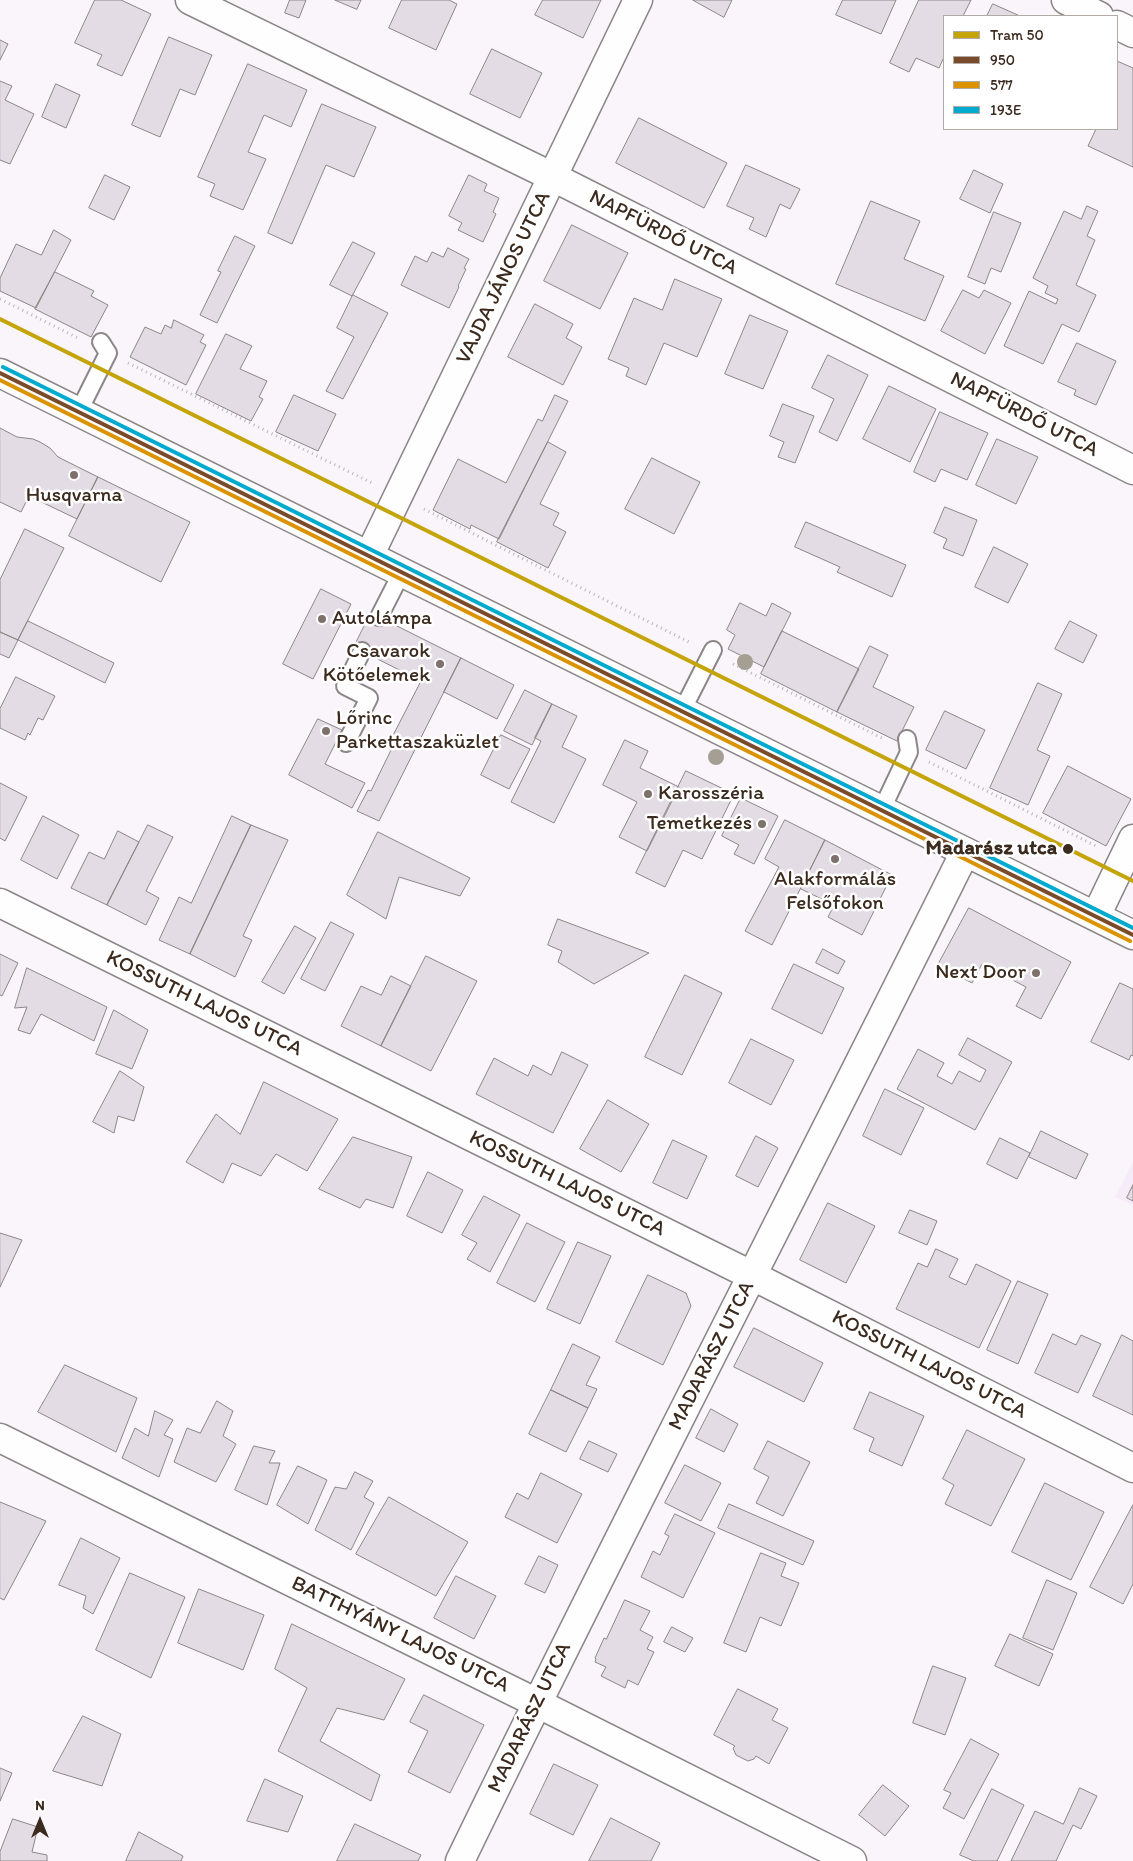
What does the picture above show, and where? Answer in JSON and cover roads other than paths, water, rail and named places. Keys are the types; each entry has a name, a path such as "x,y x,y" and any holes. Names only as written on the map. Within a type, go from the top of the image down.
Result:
{"street":[{"name":"NAPFÜRDŐ UTCA","path":"190,0 553,177 1133,470"},
{"name":"VAJDA JÁNOS UTCA","path":"368,556 638,0"},
{"path":"1066,0 1097,15"},
{"path":"1118,26 1133,33"},
{"path":"0,373 1133,935"},
{"path":"1096,916 1133,839"},
{"name":"MADARÁSZ UTCA","path":"460,1861 537,1703 753,1276 964,852"},
{"name":"KOSSUTH LAJOS UTCA","path":"0,903 753,1276 1133,1468"},
{"name":"BATTHYÁNY LAJOS UTCA","path":"0,1438 852,1861"}],"lane":[{"path":"79,411 110,349"},
{"path":"379,617 402,572"},
{"path":"346,743 369,698 345,686 362,651"},
{"path":"682,711 712,651"},
{"path":"881,810 912,746"}],"tram line":[{"name":"50","path":"0,319 1133,881"}],"place":[{"name":"Husqvarna","path":"74,475"},
{"name":"Autolámpa","path":"322,619"},
{"name":"Csavarok Kötőelemek","path":"440,664"},
{"name":"Lőrinc Parkettaszaküzlet","path":"326,731"},
{"name":"Karosszéria","path":"648,794"},
{"name":"Temetkezés","path":"762,824"},
{"name":"Madarász utca","path":"1068,849"},
{"name":"Alakformálás Felsőfokon","path":"835,859"},
{"name":"Next Door","path":"1036,973"}]}
